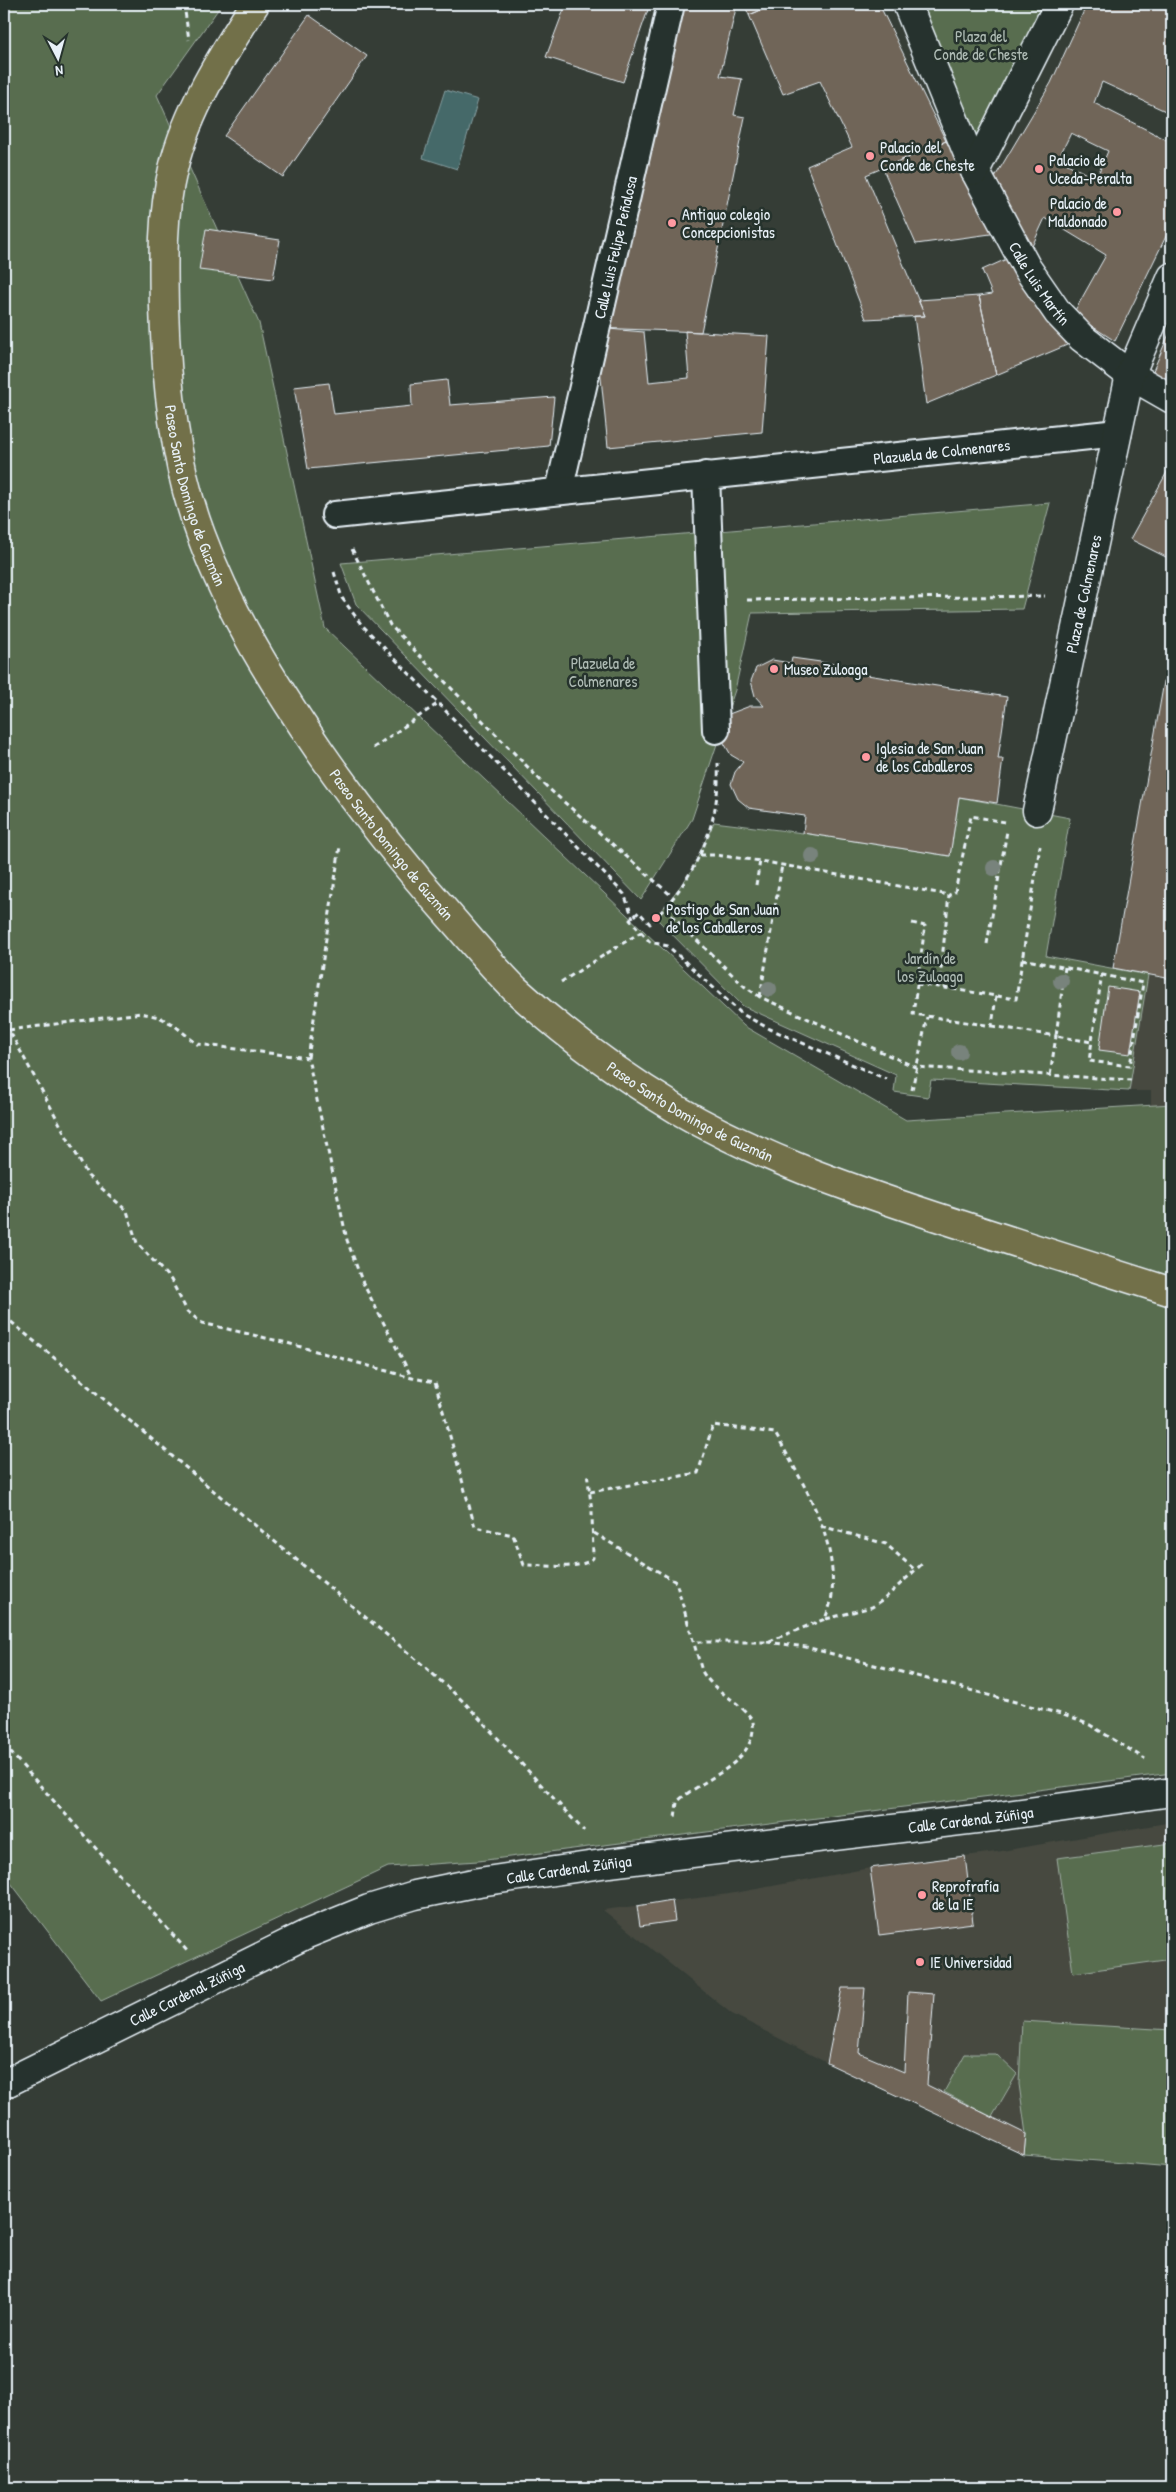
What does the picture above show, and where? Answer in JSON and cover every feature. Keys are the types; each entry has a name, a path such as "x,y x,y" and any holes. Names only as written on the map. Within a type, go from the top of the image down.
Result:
{"main road":[{"name":"Paseo Santo Domingo de Guzmán","path":"255,4 194,112 186,129 173,169 166,204 163,258 168,389 181,461 199,530 224,591 255,651 333,770 388,844 511,985 575,1040 622,1074 676,1108 750,1148 828,1181 1172,1292"}],"street":[{"name":"Calle Luis Felipe Peñalosa","path":"559,491 672,4"},
{"path":"907,4 975,171"},
{"path":"975,171 1059,4"},
{"name":"Calle Luis Martín","path":"975,171 1027,268 1058,313 1106,359 1172,400"},
{"name":"Plaza de Colmenares","path":"1037,811 1130,375 1172,277"},
{"name":"Plazuela de Colmenares","path":"335,515 1118,433"},
{"path":"706,475 716,730"},
{"name":"Calle Cardenal Zúñiga","path":"4,2084 307,1934 369,1909 415,1895 479,1882 609,1863 994,1817 1172,1792"}],"path":[{"path":"335,515 390,625 548,788 672,897"},
{"path":"334,572 342,598 351,612 437,704 624,894 632,918 630,920 650,942 668,946 742,1014 770,1029 886,1079"},
{"path":"711,601 1084,596"},
{"path":"373,748 437,704"},
{"path":"632,918 639,912 650,924 672,897 700,855 714,822 717,804 716,730"},
{"path":"917,984 1016,999 1042,828 1037,811"},
{"path":"700,855 760,861 949,895 955,892 971,816 1008,822 987,944"},
{"path":"340,846 308,1058 347,1240 362,1280 412,1378"},
{"path":"756,885 760,861"},
{"path":"760,997 782,866"},
{"path":"939,988 949,895"},
{"path":"671,915 744,986 760,997 915,1066 1131,1080"},
{"path":"912,923 925,926 913,1014 1092,1042"},
{"path":"561,983 641,932"},
{"path":"1022,958 1102,974 1143,983 1130,1066 1089,1061 1102,974"},
{"path":"1050,1076 1065,967"},
{"path":"992,1026 996,996"},
{"path":"4,1028 10,1030 141,1013 159,1017 174,1025 197,1044 308,1058"},
{"path":"912,1090 915,1066 927,1016"},
{"path":"10,1030 88,1176 127,1211 137,1243 171,1280 187,1311 202,1323 287,1343 412,1378 435,1382 475,1527 513,1535 524,1565 573,1566 589,1562 593,1558 593,1533 587,1472"},
{"path":"4,1316 352,1608 424,1666 465,1703 576,1821 609,1863"},
{"path":"590,1492 698,1473 713,1425 775,1433 814,1503 831,1561 832,1594 825,1619"},
{"path":"821,1526 886,1544 915,1570"},
{"path":"593,1533 676,1582 702,1671 708,1682 750,1716 754,1729 752,1737 738,1761 687,1792 677,1802 674,1811 676,1824"},
{"path":"767,1642 825,1619 872,1607 884,1600 923,1563"},
{"path":"694,1642 767,1642 806,1647 1061,1714 1090,1725 1149,1761"},
{"path":"4,1745 194,1958 217,1979"}],"shaded area":[{"path":"1148,975 1172,979 1172,1110 1151,1109 1151,1091 1129,1091"},
{"name":"IE Universidad","path":"1172,1822 1172,2167 1024,2155 827,2063 732,2014 603,1910 729,1894 870,1868 996,1852"}],"green space":[{"path":"4,4 222,4 157,95 259,323 325,628 744,1026 906,1120 1172,1104 1172,1773 478,1861 388,1867 101,2001 4,1874"},
{"name":"Plaza del Conde de Cheste","path":"921,4 1045,4 978,142"},
{"name":"Plazuela de Colmenares","path":"1050,503 1022,609 752,613 735,690 692,819 641,900 356,604 341,563"},
{"name":"Jardín de los Zuloaga","path":"959,797 1070,818 1046,956 1148,975 1129,1091 931,1080 928,1097 894,1092 896,1075 743,1006 656,918 691,872 714,822 803,833 950,856"},
{"path":"1172,1843 1172,1959 1073,1973 1057,1858"},
{"path":"1022,2021 1172,2030 1172,2167 1024,2155 1026,2134 1019,2084"},
{"path":"965,2054 996,2054 1017,2074 992,2117 944,2092"}],"water":[{"path":"445,90 478,100 457,169 423,158"}],"building":[{"path":"566,4 650,4 623,82 546,57"},
{"name":"Antiguo colegio Concepcionistas","path":"671,4 737,4 720,76 742,79 734,115 745,117 701,332 596,328"},
{"path":"744,4 776,4 749,15"},
{"name":"Palacio del Conde de Cheste","path":"776,4 879,4 946,141 866,175 925,316 866,319 807,166 852,147 820,81 783,94 749,15"},
{"name":"Palacio de Uceda-Peralta","path":"1087,4 1172,4 1172,114 1102,82 1094,103 1169,141 1172,135 1172,224 1115,341 1073,314 1106,255 1045,218 1029,253 989,187 1051,83","holes":["1071,133 1108,151 1096,179 1058,159"]},
{"path":"309,15 367,56 283,177 224,136"},
{"path":"946,141 998,233 916,244 883,169"},
{"path":"206,229 280,240 273,279 199,270"},
{"path":"1011,257 1067,345 996,375 979,296 992,294 982,270"},
{"path":"979,296 996,375 926,404 914,316 925,316 918,300"},
{"path":"1172,327 1172,382 1152,373"},
{"path":"596,328 644,332 649,382 689,378 685,331 769,336 762,432 608,447"},
{"path":"447,380 450,405 554,397 549,446 308,469 294,387 329,383 334,414 412,406 411,384"},
{"path":"1172,463 1172,560 1130,539"},
{"path":"1172,637 1172,979 1113,968"},
{"name":"Iglesia de San Juan de los Caballeros","path":"792,658 849,666 848,672 1007,697 998,759 1003,759 997,803 959,797 950,856 803,833 805,816 749,808 738,799 731,784 735,772 743,762 731,755 724,743 723,729 729,714 750,706 764,706 755,696 751,681 756,668 772,660 791,663"},
{"path":"1108,987 1140,992 1130,1054 1099,1050"},
{"name":"Reprofrafía de la IE","path":"965,1856 973,1923 879,1935 870,1868"},
{"path":"672,1900 675,1921 640,1926 637,1906"},
{"path":"842,1988 865,1988 859,2053 904,2072 908,1992 934,1994 927,2085 1026,2134 1024,2155 827,2063"}],"place":[{"name":"Palacio del Conde de Cheste","path":"870,156"},
{"name":"Palacio de Uceda-Peralta","path":"1039,169"},
{"name":"Palacio de Maldonado","path":"1117,212"},
{"name":"Antiguo colegio Concepcionistas","path":"672,223"},
{"name":"Museo Zuloaga","path":"774,669"},
{"name":"Iglesia de San Juan de los Caballeros","path":"866,757"},
{"name":"Postigo de San Juan de los Caballeros","path":"656,918"},
{"name":"Reprofrafía de la IE","path":"922,1895"},
{"name":"IE Universidad","path":"920,1962"}]}
